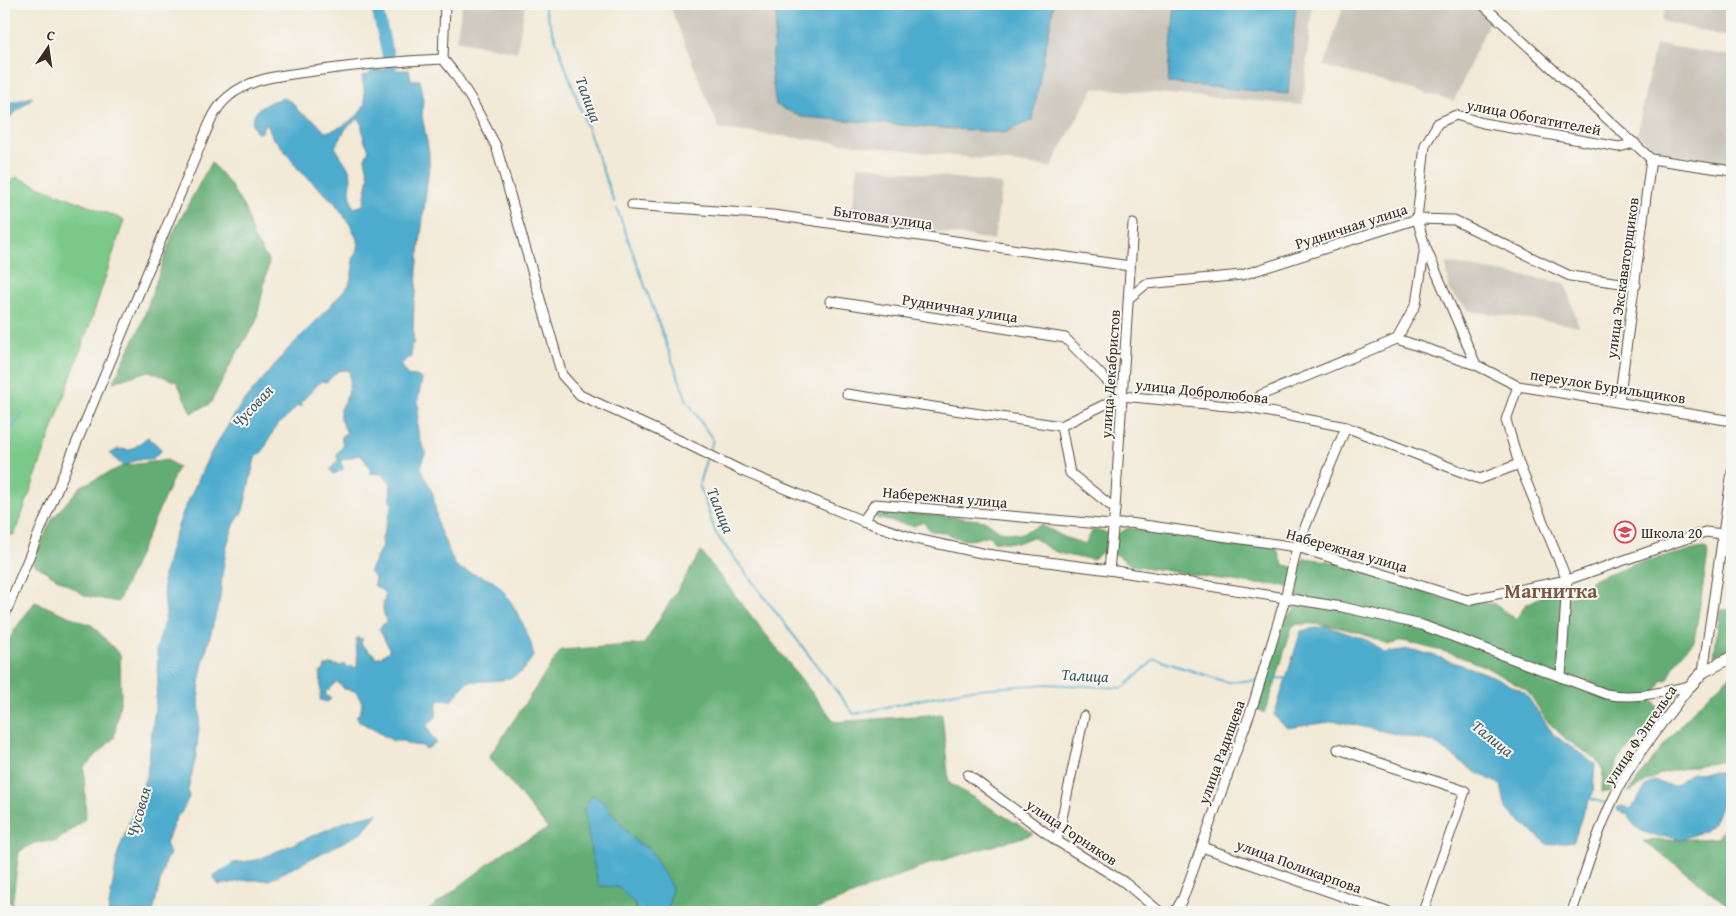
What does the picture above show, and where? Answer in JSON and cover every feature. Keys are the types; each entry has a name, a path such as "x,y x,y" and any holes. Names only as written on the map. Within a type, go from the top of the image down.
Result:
{"main road":[{"path":"1690,686 1703,672 1732,657"}],"street":[{"path":"446,4 443,59 472,99 496,146 562,375 580,395 742,471 863,521 916,539 986,554 1109,570 1342,607 1422,625 1606,694 1622,697 1639,696 1690,686"},
{"path":"1482,4 1651,159 1732,171"},
{"path":"4,617 202,139 220,104 229,96 250,84 276,77 358,65 443,59"},
{"name":"улица Обогатителей","path":"1425,246 1418,219 1425,145 1438,123 1456,115 1483,122 1619,147 1635,143"},
{"name":"улица Экскаваторщиков","path":"1619,402 1636,285 1651,159"},
{"name":"Бытовая улица","path":"632,205 773,215 1130,266"},
{"name":"Рудничная улица","path":"1129,298 1146,284 1242,275 1418,219 1454,220 1570,276 1636,285"},
{"name":"улица Декабристов","path":"1109,570 1115,509 1133,224"},
{"path":"1248,408 1261,396 1397,339 1416,304 1425,246"},
{"path":"1425,246 1476,365"},
{"name":"Рудничная улица","path":"830,301 1065,338 1122,396"},
{"name":"переулок Бурильщиков","path":"1397,339 1476,365 1518,386 1732,421"},
{"path":"1518,386 1506,420 1519,464 1567,580 1561,677"},
{"path":"847,394 1061,426 1070,473 1115,509"},
{"name":"улица Добролюбова","path":"1061,426 1122,396 1248,408 1346,427 1480,479 1519,464"},
{"name":"улица Радищева","path":"1176,912 1183,898 1250,716 1285,598 1297,547 1346,427"},
{"path":"1703,672 1732,472"},
{"name":"Набережная улица","path":"863,521 875,504 1112,525 1130,522 1297,547 1467,600 1567,580 1705,532 1732,536"},
{"name":"улица Ф.Энгельса","path":"1572,912 1602,826 1620,785 1642,750 1690,686"},
{"path":"1057,841 1084,716"},
{"path":"1338,749 1465,791 1423,912"},
{"name":"улица Горняков","path":"968,776 1057,841 1124,882 1160,912"},
{"name":"улица Поликарпова","path":"1202,847 1387,912"}],"shaded area":[{"path":"462,4 525,5 517,52 456,40"},
{"path":"669,4 1312,4 1303,105 1094,88 1051,167 719,129"},
{"path":"1344,4 1472,4 1490,19 1454,101 1324,66"},
{"path":"1667,4 1732,4 1732,38 1661,21"},
{"path":"1655,44 1732,56 1732,165 1656,151 1637,134"},
{"path":"858,165 1002,184 994,240 851,220"},
{"path":"1446,263 1565,283 1579,326 1470,311 1450,292"}],"green space":[{"path":"211,162 229,183 246,211 253,237 269,262 256,322 234,358 210,404 191,413 177,382 149,371 113,382 140,328 173,233"},
{"path":"16,177 124,220 92,318 15,534 4,537 4,187"},
{"path":"167,460 178,467 118,602 86,596 32,563 52,519 81,486 123,466"},
{"path":"880,509 986,521 1000,531 1019,534 1042,525 1064,537 1085,544 1093,530 1116,535 1128,528 1276,547 1283,564 1298,569 1304,558 1328,561 1448,600 1494,604 1516,619 1525,605 1556,589 1562,601 1579,593 1592,580 1633,564 1702,548 1707,550 1708,555 1694,641 1676,661 1668,679 1662,681 1652,699 1658,708 1646,730 1616,763 1610,792 1602,792 1603,770 1596,759 1567,740 1546,720 1528,691 1484,666 1453,654 1403,641 1388,645 1342,628 1316,624 1293,625 1264,713 1255,708 1287,617 1299,606 1295,589 1281,585 1253,584 1131,565 1117,555 1104,551 1093,559 1068,555 1048,548 1033,537 1017,543 994,541 988,535 978,539 963,539 947,533 931,531 923,522 914,526 878,519 874,514"},
{"path":"701,552 835,722 942,714 949,783 1034,834 929,864 810,912 426,912 508,849 548,829 489,757 561,650 644,644"},
{"path":"35,602 93,626 120,655 121,697 114,738 84,767 86,818 57,841 34,843 19,852 12,905 4,897 4,651 15,629"},
{"path":"1720,610 1732,610 1732,646 1714,656"},
{"path":"1732,675 1732,758 1662,773 1628,793 1689,715"},
{"path":"1732,816 1732,909 1685,871 1643,841 1718,838"}],"water":[{"path":"778,4 1054,4 1032,120 1004,133 802,117 776,105 771,71"},
{"path":"1175,4 1296,4 1288,94 1168,83"},
{"path":"372,70 409,70 411,80 420,80 423,98 422,116 429,152 429,166 414,300 414,343 411,346 411,357 406,359 401,365 407,375 422,379 417,404 419,407 418,426 419,436 426,453 421,468 433,494 438,526 455,565 494,582 500,587 513,605 525,628 533,656 527,666 513,677 467,682 451,701 445,699 437,702 436,717 427,725 437,743 426,749 422,746 406,744 404,741 393,741 359,721 356,716 361,711 362,702 355,691 344,689 337,682 325,694 331,699 327,702 320,700 320,673 324,670 325,666 345,664 348,667 357,668 356,639 363,639 362,645 373,653 375,657 380,657 389,651 379,629 386,621 383,608 385,593 374,585 375,577 369,572 383,544 381,541 393,503 390,501 391,483 381,474 370,473 370,468 362,456 358,455 340,461 343,469 334,474 330,470 338,460 337,454 343,446 341,436 347,433 340,419 340,409 348,395 349,370 338,371 327,382 321,381 301,402 302,406 297,406 276,426 263,451 255,458 243,511 234,525 227,545 220,598 202,667 199,691 200,718 196,756 188,790 189,797 181,813 176,818 166,843 170,854 165,861 153,912 108,912 118,853 147,774 158,681 157,648 166,614 163,581 170,549 183,512 209,456 240,406 289,348 349,285 353,260 359,244 351,226 335,203 299,170 277,141 273,139 268,125 264,123 262,132 257,133 252,121 257,111 262,107 284,98 293,103 299,112 315,121 325,132 331,131 356,117 364,107 362,76 369,75","holes":["358,119 361,121 364,140 369,149 365,158 369,177 363,205 354,208 350,191 351,176 349,169 335,147 347,127"]},
{"path":"33,97 4,122 4,104"},
{"path":"148,437 162,450 152,459 139,459 123,466 110,454 118,449 131,450"},
{"path":"1326,626 1369,641 1384,653 1408,649 1432,655 1493,676 1525,693 1554,735 1595,764 1593,793 1583,812 1574,841 1548,845 1506,809 1501,785 1474,771 1433,742 1336,721 1287,728 1274,716 1301,631"},
{"path":"1732,765 1732,772 1722,778 1729,779 1729,784 1732,784 1732,799 1727,806 1723,802 1714,823 1704,831 1680,840 1670,836 1658,837 1636,827 1628,814 1618,811 1617,807 1623,806 1630,809 1646,787 1654,781 1673,786 1692,773 1720,772"},
{"path":"593,794 605,804 636,842 650,849 672,888 668,911 670,912 638,912 634,903 618,887 599,886 584,808"},
{"path":"378,813 361,833 269,880 247,880 219,885 213,877 234,863 257,860 349,820"}],"waterway":[{"name":"Чусовая","path":"376,4 395,87"},
{"name":"Талица","path":"543,4 614,202"},
{"name":"Талица","path":"617,209 687,401 713,440 710,448"},
{"path":"4,439 22,414"},
{"name":"Талица","path":"706,460 699,484 716,534 854,714 965,690 1047,684 1123,688 1155,659 1227,682 1258,680"},
{"name":"Талица","path":"1265,679 1287,678"},
{"name":"Талица","path":"1589,798 1604,803"}],"place":[{"name":"Школа 20","path":"1625,532"}],"district":[{"name":"Магнитка","path":"1551,590"}]}
